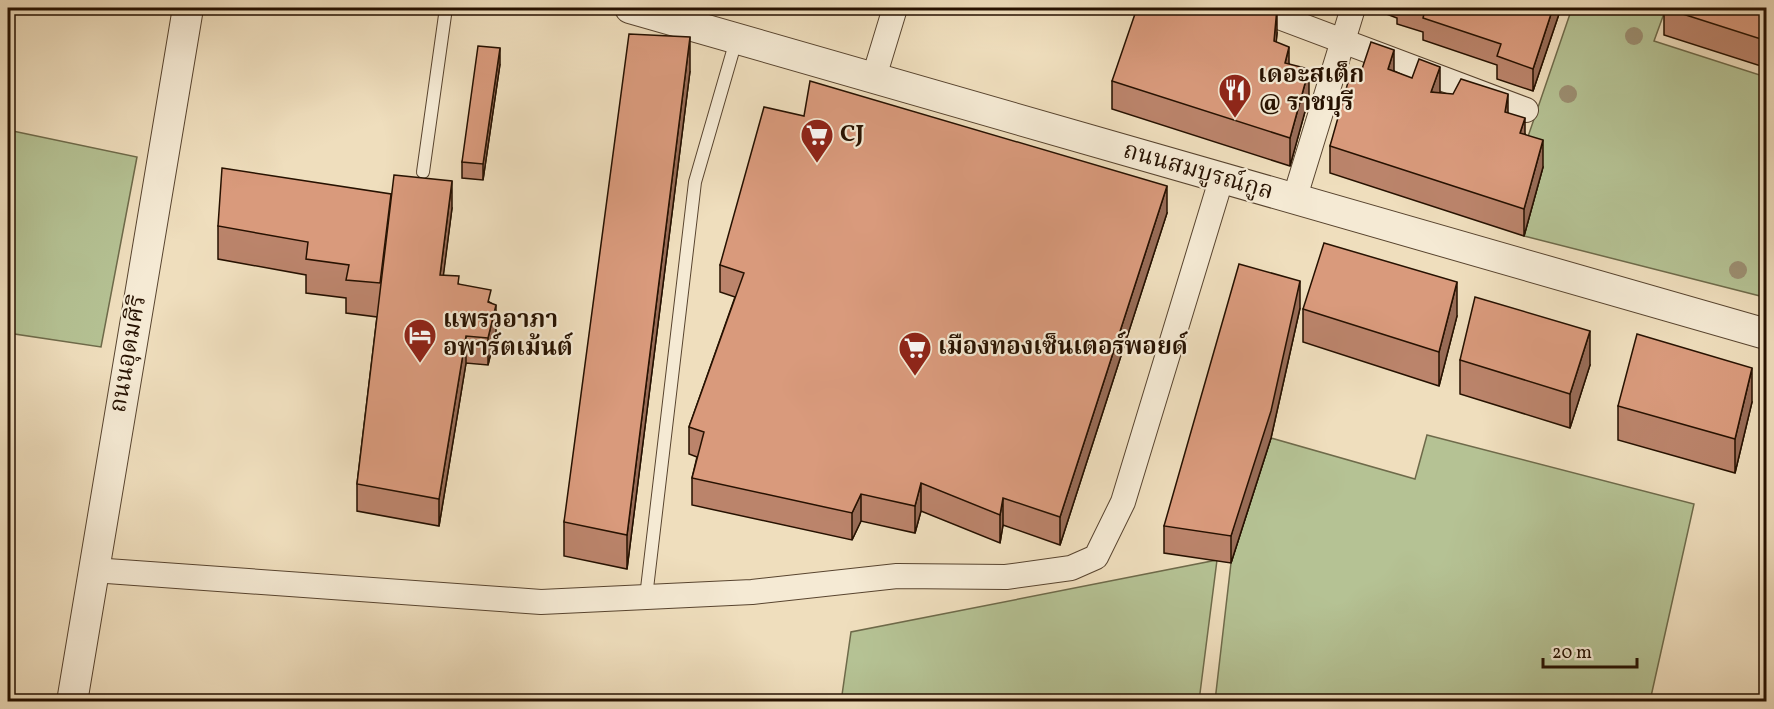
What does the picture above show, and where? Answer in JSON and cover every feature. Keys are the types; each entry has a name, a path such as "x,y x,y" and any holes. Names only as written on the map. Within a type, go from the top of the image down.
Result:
{"street":[{"name":"ถนนอุดมศิริ","path":"72,702 188,8"},
{"name":"ถนนสมบูรณ์กูล","path":"630,8 737,37 1221,180 1767,334"},
{"path":"874,77 895,8"},
{"path":"1255,8 1526,110"},
{"path":"1294,200 1341,40 1353,8"},
{"path":"93,570 541,602 752,592 897,576 1005,577 1071,568 1096,557 1123,502 1221,180"}],"lane":[{"path":"423,172 446,8"},
{"path":"646,597 695,182 737,37"}],"green space":[{"path":"1572,8 1666,8 1654,41 1766,77 1764,297 1524,236 1543,167 1520,160"},
{"path":"8,130 137,157 101,347 8,333"},
{"path":"1427,435 1694,504 1650,701 1215,701 1231,563 1271,438 1415,479"},
{"path":"1217,560 1199,701 841,702 851,632"}],"building":[{"path":"1137,8 1277,8 1274,41 1289,47 1285,63 1309,69 1290,138 1112,81"},
{"path":"1416,8 1553,8 1533,69 1497,56 1501,44 1423,18 1425,10"},
{"path":"1664,8 1767,8 1767,41"},
{"path":"629,34 690,37 627,535 564,522"},
{"path":"1371,42 1394,50 1388,69 1412,78 1419,59 1440,67 1431,92 1453,94 1461,79 1508,94 1505,112 1525,118 1520,133 1543,140 1524,209 1330,146 1352,68 1361,72"},
{"path":"478,46 500,48 483,164 462,162"},
{"name":"เมืองทองเซ็นเตอร์พอยด์","path":"810,81 1167,186 1060,517 1003,498 1000,515 921,483 915,506 861,494 852,513 692,478 704,432 689,427 744,273 720,265 764,107 804,116"},
{"path":"222,168 391,194 380,283 346,280 349,265 306,259 308,242 218,226"},
{"name":"แพรวอาภา อพาร์ตเม้นต์","path":"394,175 452,181 440,275 459,276 458,284 491,290 488,302 496,305 488,338 466,336 439,499 357,484"},
{"path":"1324,243 1457,282 1439,352 1303,309"},
{"path":"1239,264 1300,281 1271,411 1231,536 1164,526"},
{"path":"1475,297 1590,331 1570,394 1460,360"},
{"path":"1637,334 1752,368 1735,439 1618,406"}],"place":[{"name":"เดอะสเต็ก @ ราชบุรี","path":"1235,119"},
{"name":"CJ","path":"817,164"},
{"name":"แพรวอาภา อพาร์ตเม้นต์","path":"420,364"},
{"name":"เมืองทองเซ็นเตอร์พอยด์","path":"915,377"}]}
